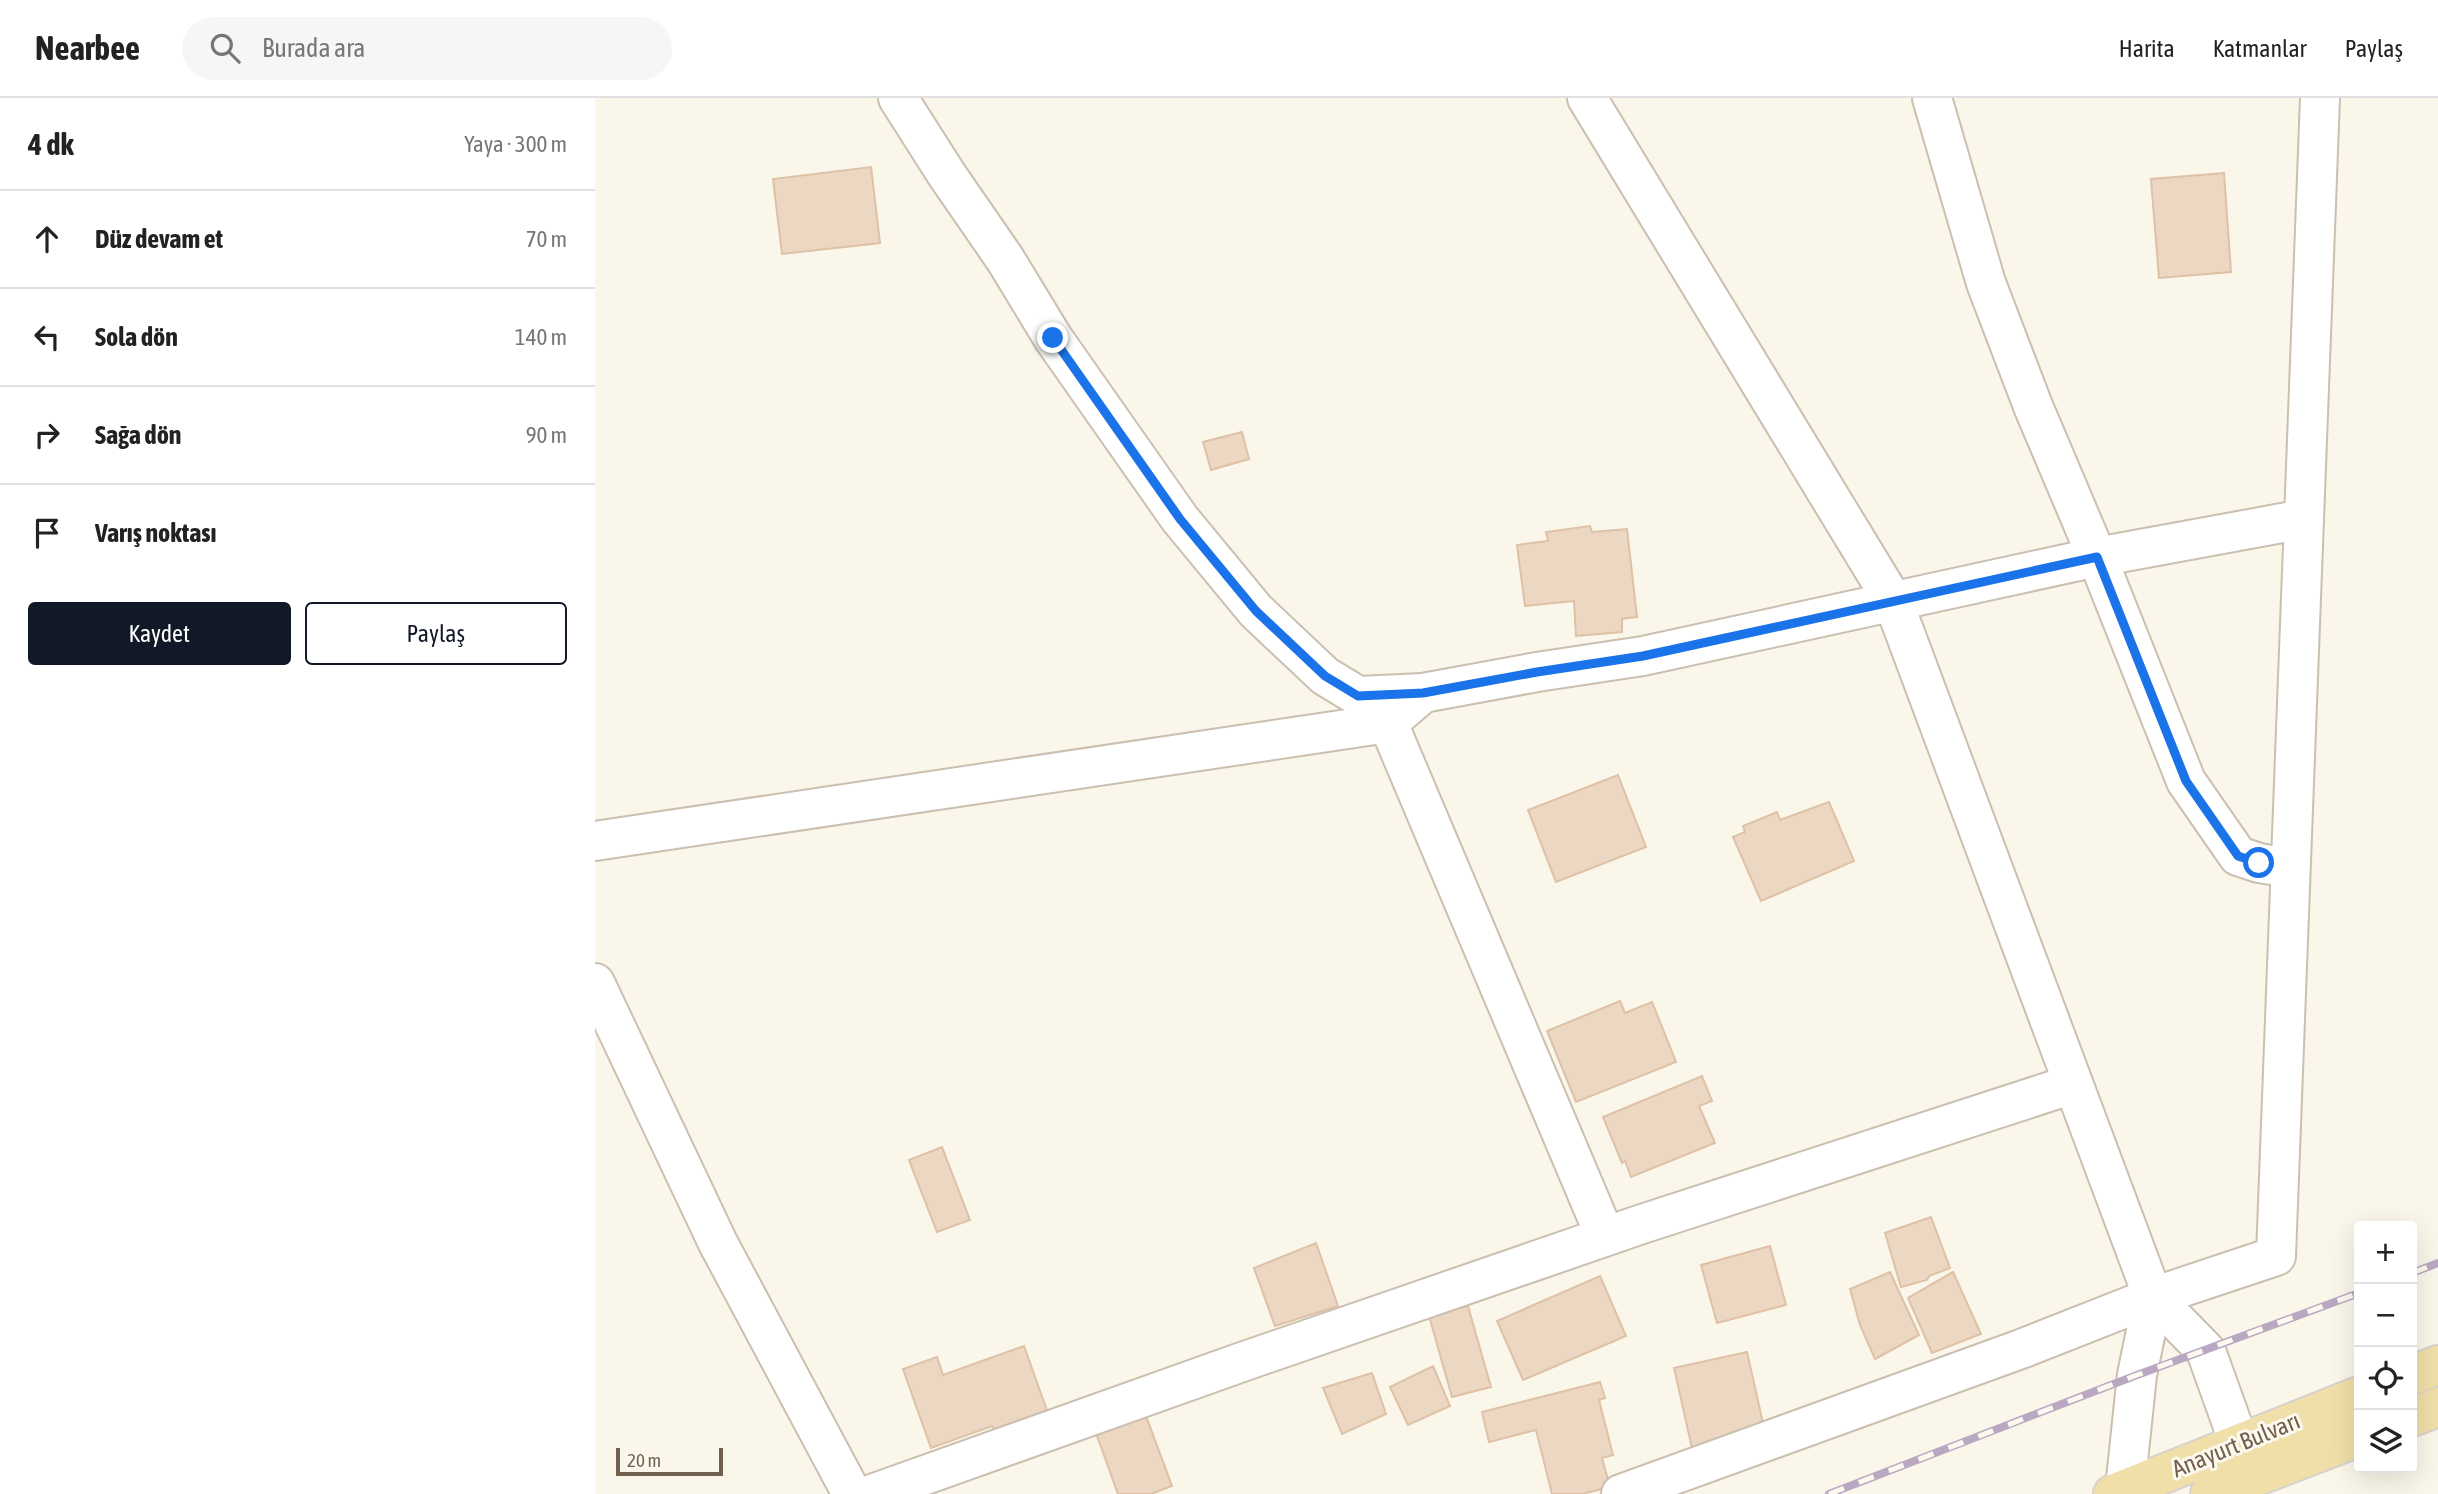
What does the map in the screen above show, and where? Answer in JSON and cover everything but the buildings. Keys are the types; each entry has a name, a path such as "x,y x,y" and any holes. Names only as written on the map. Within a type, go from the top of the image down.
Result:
{"main road":[{"path":"2417,1373 2438,1365"},
{"name":"Anayurt Bulvarı","path":"2121,1492 2354,1398"},
{"path":"2417,1415 2438,1407"},
{"name":"Anayurt Bulvarı","path":"2229,1490 2354,1439"},
{"path":"2229,1490 2239,1443"}],"street":[{"path":"898,98 1005,259 1053,338 1180,519 1256,611 1325,676 1358,696 1423,693 1643,656 2097,557 2304,519"},
{"path":"1587,98 1893,601 2153,1297 2206,1352 2239,1443"},
{"path":"1932,98 1986,283 2033,406 2097,557 2186,781 2238,856 2290,868"},
{"path":"1621,1494 2021,1349 2153,1297 2276,1256 2320,98"},
{"path":"595,841 1388,723 1423,693"},
{"path":"1388,723 1605,1236"},
{"path":"595,983 718,1243 852,1494"},
{"path":"872,1494 1605,1236 2073,1084"},
{"path":"2121,1492 2137,1375 2153,1297"}],"railway":[{"path":"2417,1271 2438,1263"},
{"path":"1829,1494 2354,1295"}],"route":[{"path":"1053,338 1180,519 1256,611 1325,676 1358,696 1423,693 1643,656 2097,557 2186,781 2238,856 2259,863"}]}
